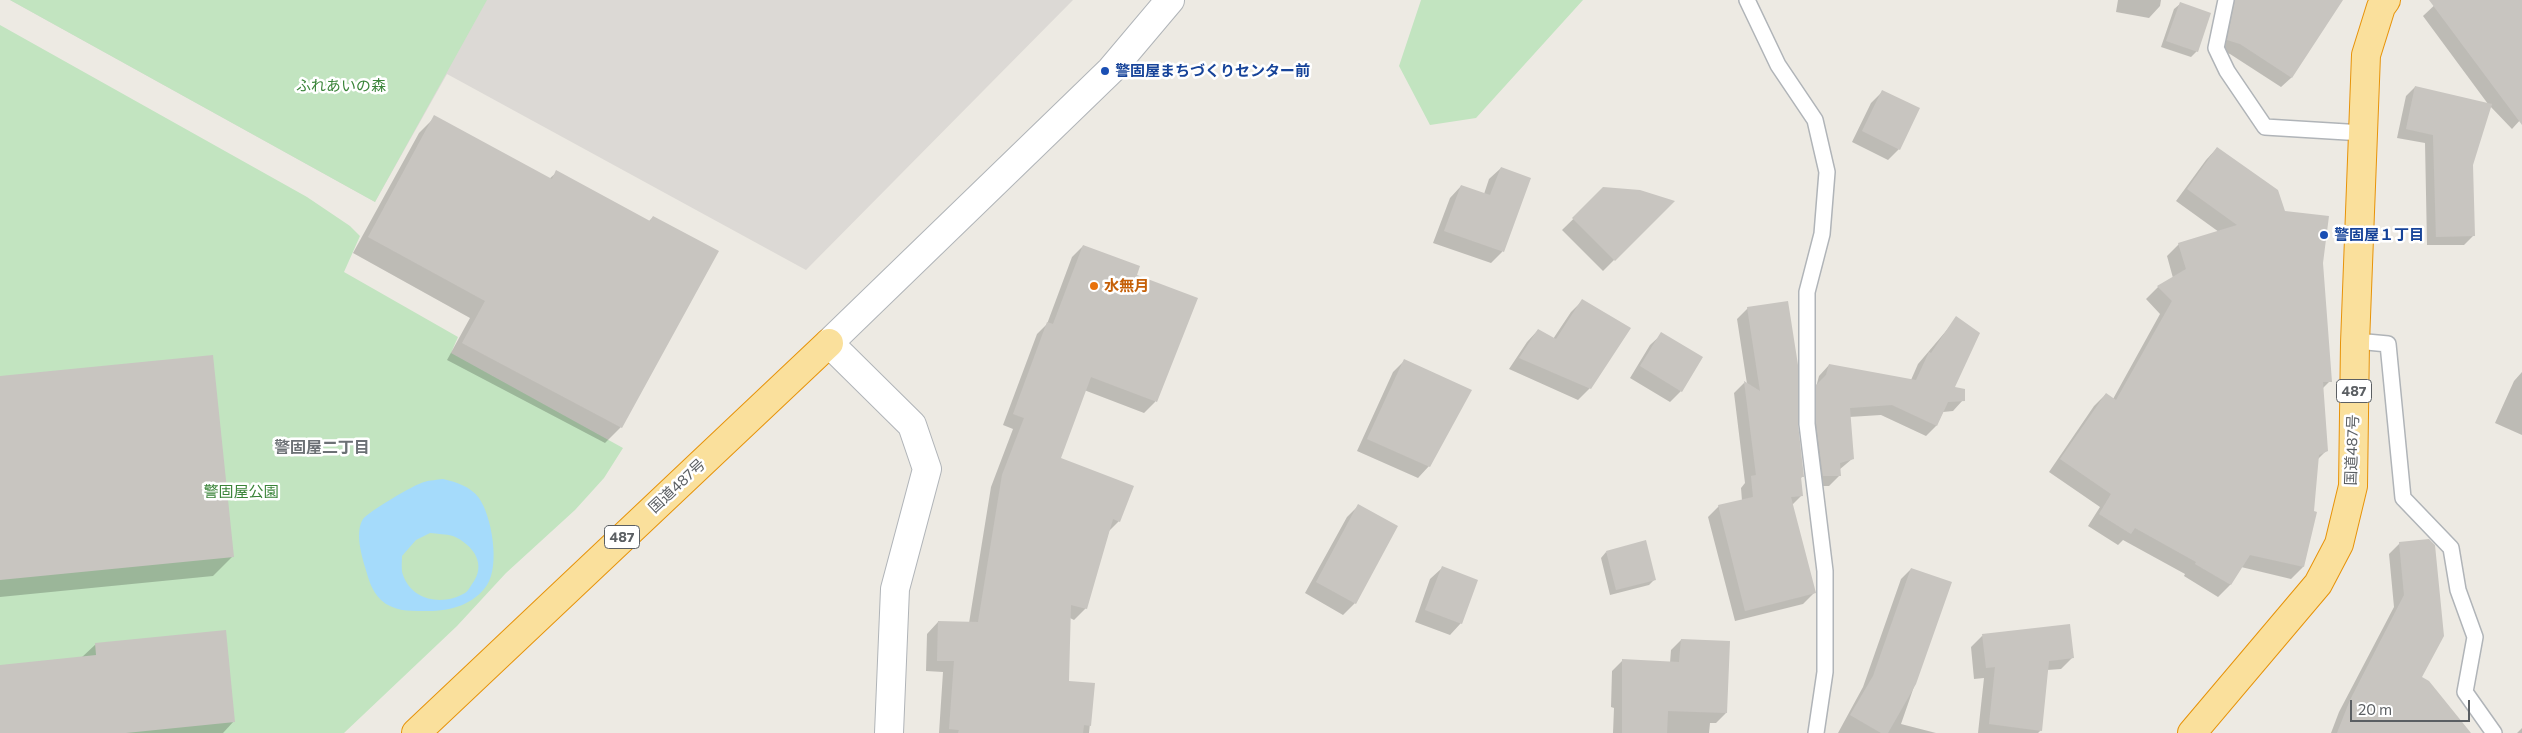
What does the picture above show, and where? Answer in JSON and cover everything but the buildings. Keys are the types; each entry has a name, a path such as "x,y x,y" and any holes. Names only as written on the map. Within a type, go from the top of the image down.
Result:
{"highway":[{"name":"国道487号","path":"2192,733 2318,584 2339,544 2352,486 2366,55 2381,7 2386,0"},
{"name":"国道487号","path":"416,733 829,343"}],"street":[{"path":"889,733 895,589 927,469 912,425 829,343 1111,70 1170,0"}],"lane":[{"path":"1746,0 1778,65 1815,120 1827,172 1822,234 1807,292 1807,424 1825,571 1825,672 1816,733"},
{"path":"2226,0 2216,48 2227,70 2266,126 2363,133"},
{"path":"2356,341 2388,344 2403,498 2451,548 2458,590 2475,637 2465,692 2494,733"}],"shaded area":[{"path":"10,0 1073,0 806,270 447,74 375,202"}],"green space":[{"name":"ふれあいの森","path":"10,0 487,0 375,202"},
{"path":"1421,0 1583,0 1476,118 1430,125 1399,66"},
{"name":"警固屋公園","path":"0,25 307,197 350,226 360,236 344,272 458,337 451,353 623,448 604,478 575,510 506,573 457,626 344,733 0,733"}],"water":[{"path":"443,479 467,488 479,498 484,506 491,529 494,554 491,576 487,585 467,603 450,609 432,611 406,610 386,604 371,585 360,549 359,530 363,519 382,505 419,484","holes":["430,533 453,536 467,545 476,556 478,563 476,577 465,593 447,599 429,599 413,591 407,584 403,575 402,556 416,540"]}],"place":[{"name":"警固屋まちづくりセンター前","path":"1105,71"},
{"name":"警固屋１丁目","path":"2324,235"},
{"name":"水無月","path":"1094,286"}],"district":[{"name":"警固屋二丁目","path":"322,448"}]}
